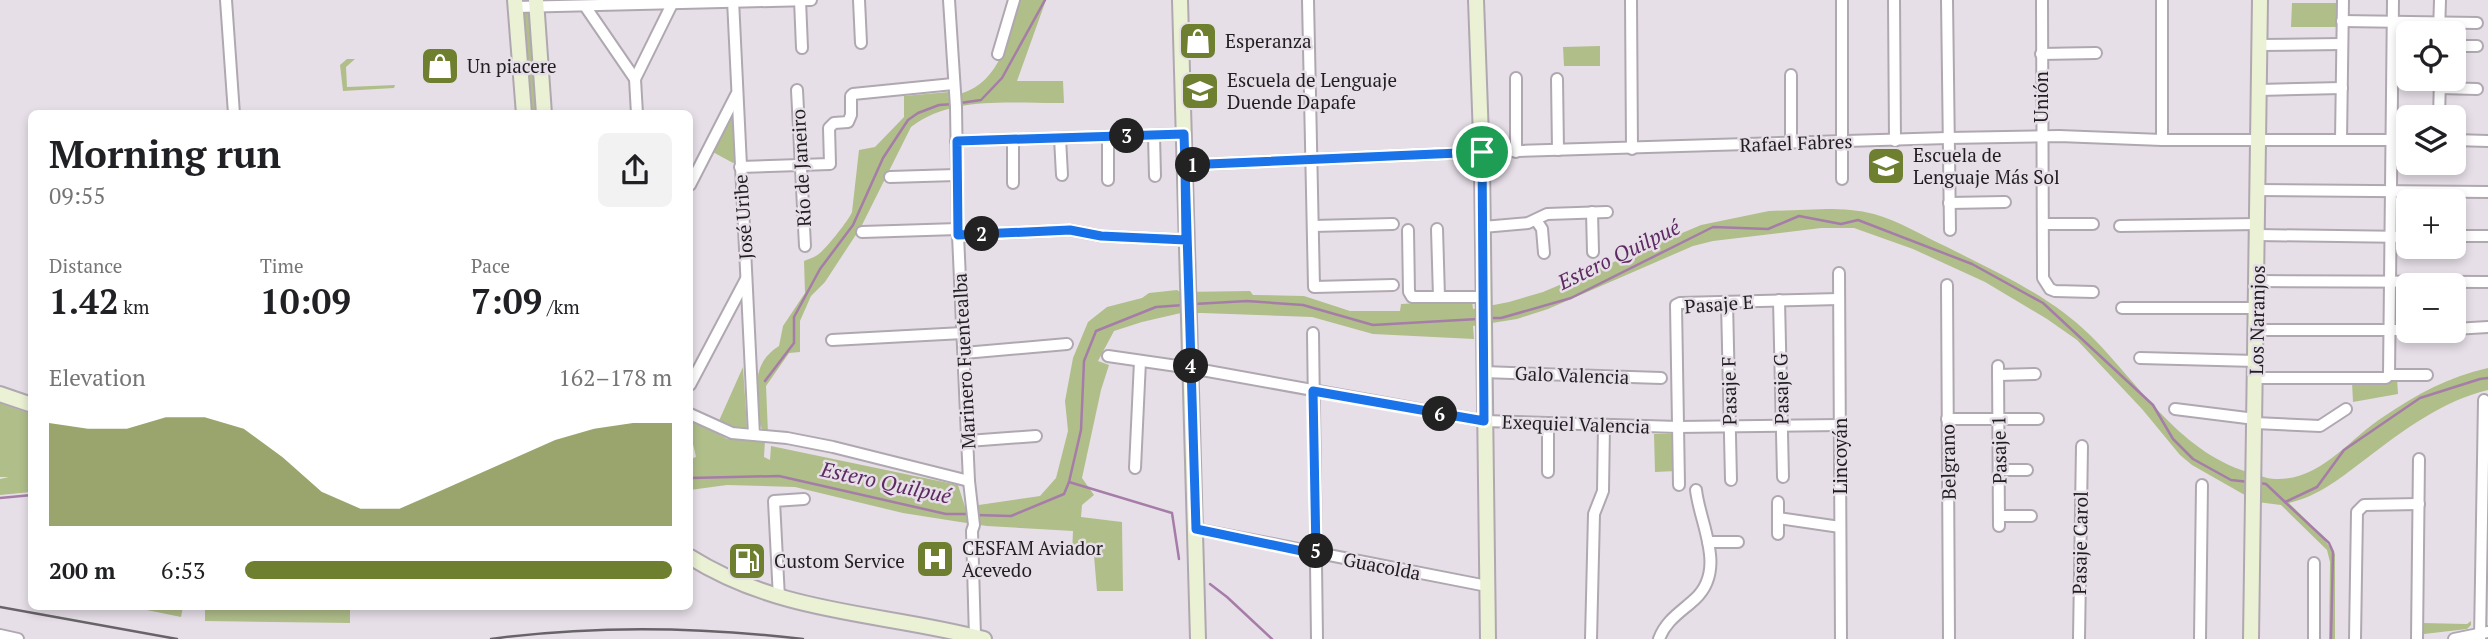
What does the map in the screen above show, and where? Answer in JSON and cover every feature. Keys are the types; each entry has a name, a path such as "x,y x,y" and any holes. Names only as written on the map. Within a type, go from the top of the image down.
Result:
{"street":[{"path":"226,0 233,110"},
{"name":"José Uribe","path":"733,0 754,435"},
{"path":"800,0 802,48"},
{"path":"524,110 516,3 585,6 673,1 811,0"},
{"path":"859,0 861,43"},
{"name":"Marinero Fuentealba","path":"949,0 956,107 956,175 969,481 974,505 972,531 980,638"},
{"path":"998,54 1014,0"},
{"path":"1180,0 1198,639"},
{"path":"1308,0 1314,287 1393,285"},
{"path":"1476,0 1482,152 1488,639"},
{"path":"1631,0 1632,149"},
{"path":"1842,0 1842,179"},
{"path":"1894,0 1895,141"},
{"path":"1947,0 1950,230"},
{"name":"Unión","path":"2042,0 2043,278 2050,289 2055,291 2092,292"},
{"path":"2162,0 2162,140"},
{"name":"Los Naranjos","path":"2251,639 2260,0"},
{"path":"2341,140 2343,0"},
{"path":"2389,375 2393,0"},
{"path":"2439,21 2440,0"},
{"path":"635,79 673,1"},
{"path":"536,3 545,110"},
{"path":"585,6 635,79 638,110"},
{"path":"2342,21 2396,23"},
{"path":"2466,24 2477,23"},
{"path":"2259,45 2342,44"},
{"path":"2466,46 2477,46"},
{"path":"2041,54 2096,53"},
{"path":"1791,75 1791,143"},
{"path":"1516,78 1516,152"},
{"path":"1557,79 1558,150"},
{"path":"2466,88 2477,89"},
{"path":"740,167 830,164 829,128 834,123 848,122 853,94 954,89"},
{"path":"2259,90 2342,89"},
{"name":"Río de Janeiro","path":"797,90 805,246"},
{"path":"693,180 737,94"},
{"path":"957,141 1184,134"},
{"path":"1154,135 1155,176"},
{"path":"1108,136 1108,180"},
{"path":"1060,138 1062,175"},
{"name":"Rafael Fabres","path":"1185,165 1482,152 1948,138 2396,140"},
{"path":"1013,139 1013,183"},
{"path":"2466,140 2488,141"},
{"path":"890,177 956,175"},
{"path":"2258,190 2488,192"},
{"path":"1949,203 2005,202"},
{"path":"1592,212 1593,252"},
{"path":"1483,227 1536,220 1546,214 1606,212"},
{"path":"1536,220 1542,229 1544,253"},
{"path":"1312,226 1393,224"},
{"path":"2043,224 2092,224"},
{"path":"2120,226 2396,237"},
{"path":"1437,229 1439,297"},
{"path":"862,232 1070,230 1101,236 1186,240"},
{"path":"1408,230 1409,292 1412,297 1483,298"},
{"path":"2466,236 2488,236"},
{"name":"Lincoyán","path":"1839,273 1841,639"},
{"path":"693,379 747,276"},
{"path":"2257,281 2488,282"},
{"name":"Belgrano","path":"1947,285 1949,639"},
{"name":"Pasaje E","path":"1678,427 1676,305 1839,299"},
{"name":"Pasaje G","path":"1779,300 1783,477"},
{"name":"Pasaje F","path":"1727,302 1731,480"},
{"path":"2122,308 2257,308"},
{"path":"2466,328 2488,327"},
{"path":"2256,330 2396,331"},
{"path":"832,340 963,333"},
{"path":"1313,334 1317,639"},
{"path":"964,353 1067,344"},
{"name":"Exequiel Valencia","path":"1108,356 1191,368 1484,421 1678,427 1840,425"},
{"path":"2140,358 2256,361"},
{"path":"1135,468 1140,361"},
{"name":"Pasaje 1","path":"2031,516 1999,521 1998,370 2035,374"},
{"name":"Galo Valencia","path":"1483,372 1661,378"},
{"path":"2256,378 2386,379 2389,375 2427,375"},
{"path":"0,394 28,404"},
{"path":"2454,639 2483,635 2484,400"},
{"path":"2175,409 2255,421 2320,426 2346,409"},
{"path":"693,415 732,433 833,447 969,481"},
{"path":"1947,419 2038,419"},
{"path":"1548,424 1548,472"},
{"path":"1591,639 1594,514 1603,491 1604,425"},
{"path":"1678,427 1679,485"},
{"path":"968,441 1036,436"},
{"name":"Pasaje Carol","path":"2079,639 2082,446"},
{"path":"2417,639 2420,459"},
{"path":"1999,470 2027,470"},
{"path":"2200,639 2202,485"},
{"path":"1659,639 1667,623 1696,598 1709,579 1711,564 1708,542 1699,515 1696,490"},
{"path":"779,598 774,501 804,499"},
{"path":"1778,502 1778,534"},
{"path":"2355,639 2357,512 2364,505 2419,504"},
{"path":"1778,518 1840,527"},
{"name":"Guacolda","path":"1196,529 1486,586"},
{"path":"1708,542 1738,542"},
{"path":"693,558 751,588 779,598 822,609 980,638"},
{"path":"2314,563 2314,639"},
{"path":"0,635 18,639"}],"green space":[{"path":"1020,0 1046,0 1017,81 1063,81 1064,103 984,103 964,106 945,110 911,127 861,227 825,282 811,296 800,321 800,352 789,353 766,386 768,433 759,423 759,371 769,353 779,346 783,326 805,293 804,261 817,256 823,250 852,212 859,150 875,147 904,117 904,96 949,92 952,96 981,83 999,60"},
{"path":"2292,3 2336,3 2336,27 2291,27"},
{"path":"527,11 532,15 538,110 528,110 522,16"},
{"path":"1600,46 1600,66 1564,66 1563,47"},
{"path":"347,59 355,59 346,67 347,87 395,85 394,88 343,91 340,65"},
{"path":"731,113 736,161 733,163 711,151"},
{"path":"1827,209 1874,214 1911,229 2004,276 2059,309 2091,336 2184,436 2229,465 2265,477 2291,478 2320,466 2383,417 2446,381 2488,368 2488,390 2439,409 2409,427 2330,485 2289,503 2320,534 2335,554 2335,639 2329,639 2330,562 2327,550 2281,505 2257,502 2192,465 2077,340 2047,319 1985,282 1913,249 1854,228 1821,228 1713,241 1693,246 1548,309 1517,319 1473,326 1474,339 1373,334 1312,317 1202,313 1181,313 1114,331 1098,361 1109,365 1082,478 1094,495 1082,505 1081,517 1122,522 1123,591 1097,591 1094,556 1072,552 1073,531 987,526 903,513 795,487 727,485 693,490 693,458 696,457 693,420 727,439 765,440 764,457 770,460 771,446 958,485 965,507 1040,496 1056,478 1068,431 1065,401 1073,358 1088,322 1107,307 1142,298 1149,293 1177,290 1250,291 1253,295 1304,296 1350,311 1400,311 1401,304 1472,300 1473,309 1543,292 1701,225 1769,211"},
{"path":"743,367 747,427 737,430 718,423"},
{"path":"2397,378 2398,394 2353,402 2352,383"},
{"path":"0,403 28,413 28,492 0,495 0,479 9,477 0,477"},
{"path":"1654,434 1675,434 1676,471 1655,472"},
{"path":"147,610 182,610 181,617"},
{"path":"205,610 350,610 350,623 205,621"},
{"path":"2471,621 2467,629 2424,634 2423,623 2467,624"}],"waterway":[{"path":"960,103 981,100 1002,78 1045,0"},
{"path":"765,381 794,343 794,317 820,269 853,225 883,158 908,120 939,105 954,104"},
{"name":"Estero Quilpué","path":"1488,318 1501,318 1571,298 1713,227 1768,229 1799,216 1841,224 1858,220 1972,264 2043,303 2153,405 2173,439 2193,459 2231,480 2249,482"},
{"name":"Estero Quilpué","path":"1194,304 1247,301 1303,305 1373,325 1478,319"},
{"name":"Estero Quilpué","path":"975,515 1011,516 1064,494 1081,430 1084,361 1096,331 1156,307 1184,305"},
{"name":"Estero Quilpué","path":"2260,483 2266,484 2285,502 2317,487 2344,450 2420,398 2488,378"},
{"name":"Estero Quilpué","path":"693,478 779,476 946,514 968,514"},
{"path":"1069,482 1172,513 1179,559"},
{"name":"Estero Quilpué","path":"0,498 28,495"},
{"path":"2285,502 2329,543 2333,552 2331,639"},
{"path":"1210,584 1272,639"}],"railway":[{"path":"0,607 177,639"},
{"path":"491,639 569,631 647,629 803,639"}],"place":[{"name":"Esperanza","path":"1198,41"},
{"name":"Un piacere","path":"440,66"},
{"name":"Escuela de Lenguaje Duende Dapafe","path":"1200,91"},
{"name":"Escuela de Lenguaje Más Sol","path":"1886,166"},
{"name":"CESFAM Aviador Acevedo","path":"935,559"},
{"name":"Custom Service","path":"747,561"}],"route":[{"path":"1482,152 1185,165 1186,240 1101,236 1070,230 958,235 957,141 1184,134 1186,240 1196,529 1316,554 1313,391 1484,421 1482,152"}]}
